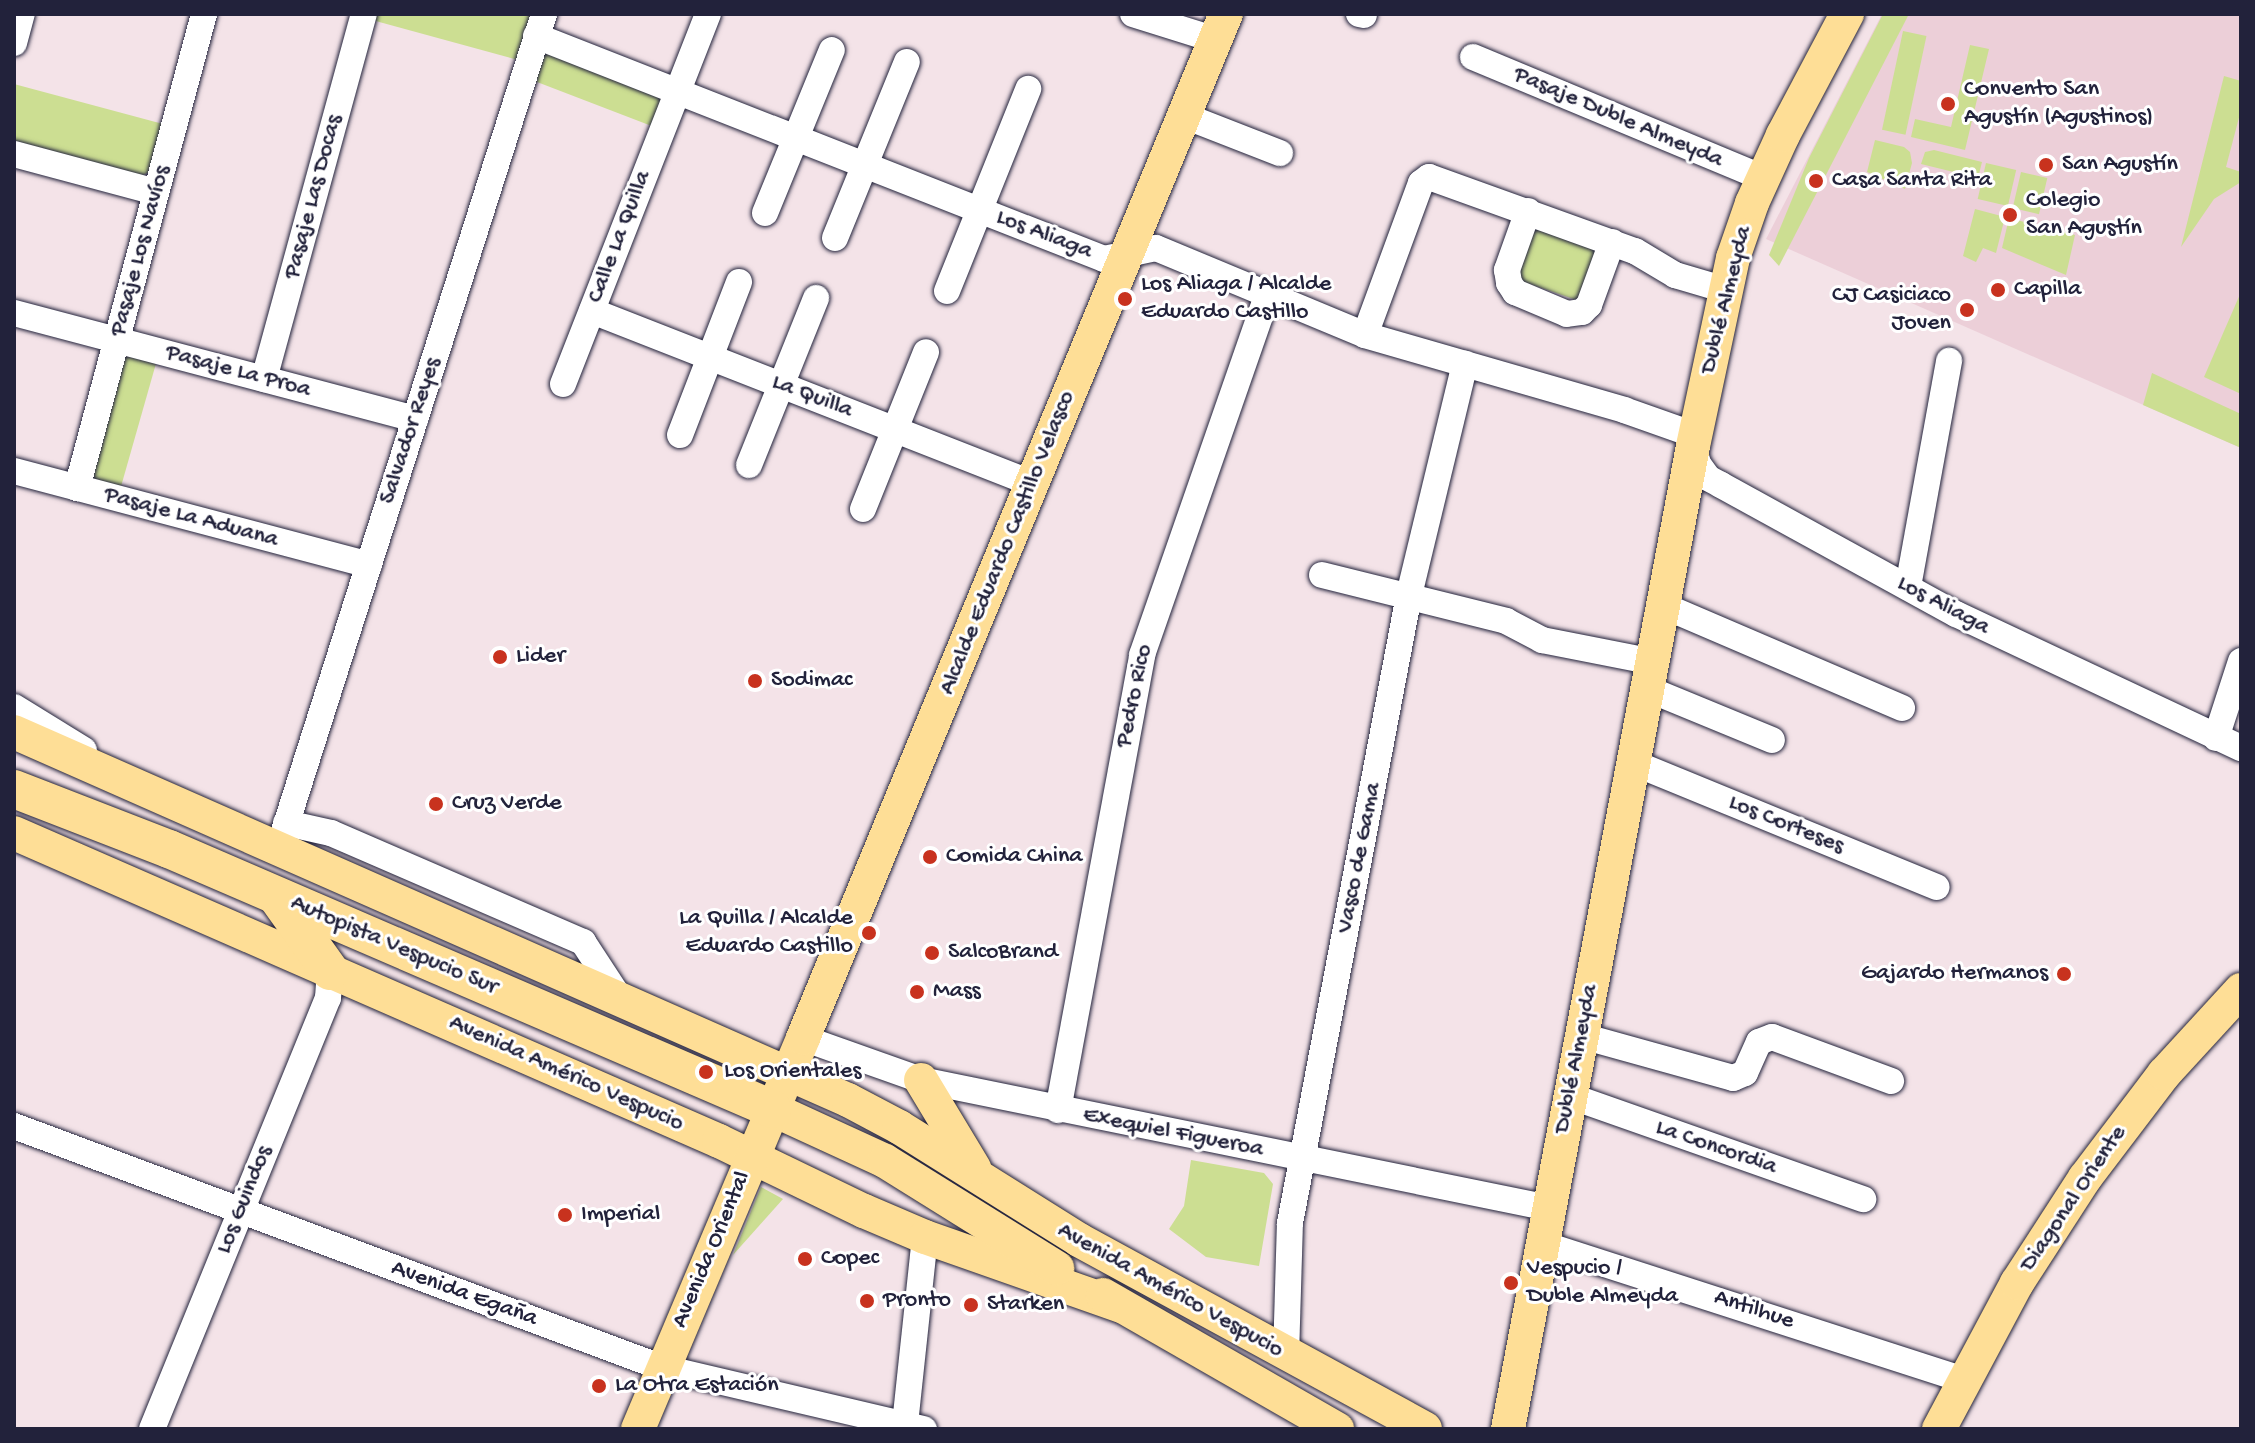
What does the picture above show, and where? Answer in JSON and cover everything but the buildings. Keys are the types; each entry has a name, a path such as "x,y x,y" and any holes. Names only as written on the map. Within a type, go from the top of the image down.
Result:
{"highway":[{"name":"Autopista Vespucio Sur","path":"14,789 275,895 772,1109"},
{"path":"275,895 330,971"}],"main road":[{"name":"Dublé Almeyda","path":"1508,1429 1694,441 1726,290 1743,228 1763,178 1847,14"},
{"name":"Alcalde Eduardo Castillo Velasco","path":"788,1072 1221,27"},
{"name":"Avenida Américo Vespucio","path":"14,732 140,788 283,835 619,997 874,1113 1079,1240 1286,1356 1425,1429"},
{"name":"Avenida Américo Vespucio","path":"14,833 751,1157 925,1237 1121,1306"},
{"name":"Diagonal Oriente","path":"1939,1429 2017,1283 2085,1178 2164,1074 2241,990"},
{"name":"Avenida Oriental","path":"638,1429 788,1072"},
{"path":"921,1080 953,1138 984,1181"},
{"name":"Avenida Américo Vespucio","path":"772,1109 885,1161 1121,1306 1337,1429"}],"street":[{"path":"14,43 22,14"},
{"name":"Pasaje Los Navíos","path":"77,488 204,14"},
{"name":"Pasaje Las Docas","path":"264,379 364,14"},
{"name":"Calle La Quilla","path":"563,384 708,14"},
{"path":"1133,14 1221,27"},
{"name":"Los Aliaga","path":"540,25 676,91 1104,259 1156,248 1365,335 1624,410 1694,441 1698,464 1708,478 1956,614 2241,748"},
{"name":"Salvador Reyes","path":"283,835 540,25"},
{"path":"765,213 832,50"},
{"name":"Pasaje Duble Almeyda","path":"1473,57 1763,178"},
{"path":"835,238 907,62"},
{"path":"947,291 1028,89"},
{"path":"1185,116 1280,153"},
{"path":"14,154 156,192"},
{"path":"1365,335 1421,183 1433,177 1635,251 1675,275 1726,290"},
{"path":"1528,211 1507,270 1509,283 1515,292 1567,314 1582,312 1589,305 1612,242"},
{"path":"680,435 739,282"},
{"name":"Pedro Rico","path":"1058,1110 1142,655 1267,296"},
{"path":"749,465 816,298"},
{"name":"La Quilla","path":"592,311 1032,483"},
{"name":"Pasaje La Proa","path":"14,313 415,419"},
{"path":"863,509 926,352"},
{"path":"1908,587 1949,361"},
{"name":"Vasco de Gama","path":"1286,1356 1288,1240 1409,595 1465,364"},
{"name":"Pasaje La Aduana","path":"14,471 369,565"},
{"path":"1322,575 1506,621 1542,640 1651,676 1772,740"},
{"path":"1664,606 1902,708"},
{"path":"2216,738 2241,661"},
{"name":"Avenida Américo Vespucio","path":"14,707 140,788"},
{"name":"Los Corteses","path":"1634,763 1937,887"},
{"name":"Los Guindos","path":"152,1429 328,998 330,971"},
{"path":"1582,1036 1733,1078 1745,1073 1759,1042 1772,1037 1891,1081"},
{"name":"Exequiel Figueroa","path":"803,1038 921,1080 1549,1208"},
{"name":"La Concordia","path":"1570,1096 1863,1199"},
{"name":"Avenida Egaña","path":"14,1126 663,1368 914,1427"},
{"path":"914,1427 925,1237"},
{"name":"Antilhue","path":"1543,1244 1965,1380"}],"shaded area":[{"name":"Colegio San Agustín","path":"1882,14 2241,14 2241,448 1766,239"}],"green space":[{"path":"374,14 531,14 518,60 372,20"},
{"path":"1883,14 1909,14 1779,266 1769,255 1809,158"},
{"path":"1903,31 1926,36 1905,135 1882,130"},
{"path":"1970,45 1989,49 1965,150 1911,137 1915,119 1951,127"},
{"path":"543,49 663,95 652,126 531,80"},
{"path":"2224,76 2241,81 2241,110 2226,167 2241,172 2241,182 2214,199 2181,247"},
{"path":"14,84 163,124 149,172 137,178 14,146"},
{"path":"1875,140 1904,147 1910,152 1912,163 1905,189 1867,172"},
{"path":"1934,150 1982,162 1978,178 1921,164 1925,152"},
{"path":"1986,163 2016,170 2008,206 1978,199"},
{"path":"2021,172 2047,178 2039,214 2013,208"},
{"path":"1975,209 2005,217 1996,253 1983,248 1976,262 1963,256"},
{"path":"2009,218 2075,235 2066,275 2002,248"},
{"path":"1533,227 1600,250 1582,302 1515,279"},
{"path":"2241,292 2241,394 2204,377"},
{"path":"132,353 157,360 120,490 94,484 91,472 119,361"},
{"path":"2152,373 2241,414 2241,448 2143,405"},
{"path":"1191,1160 1264,1173 1273,1184 1259,1266 1206,1257 1169,1229 1184,1206"},
{"path":"761,1187 783,1199 733,1255"}],"place":[{"name":"Convento San Agustín (Agustinos)","path":"1948,104"},
{"name":"San Agustín","path":"2046,165"},
{"name":"Casa Santa Rita","path":"1816,181"},
{"name":"Colegio San Agustín","path":"2010,215"},
{"name":"Capilla","path":"1998,290"},
{"name":"Los Aliaga / Alcalde Eduardo Castillo","path":"1125,299"},
{"name":"CJ Casiciaco Joven","path":"1967,310"},
{"name":"Lider","path":"500,657"},
{"name":"Sodimac","path":"755,681"},
{"name":"Cruz Verde","path":"436,804"},
{"name":"Comida China","path":"930,857"},
{"name":"La Quilla / Alcalde Eduardo Castillo","path":"869,933"},
{"name":"SalcoBrand","path":"932,953"},
{"name":"Gajardo Hermanos","path":"2064,974"},
{"name":"Mass","path":"917,992"},
{"name":"Los Orientales","path":"706,1072"},
{"name":"Imperial","path":"565,1215"},
{"name":"Copec","path":"805,1259"},
{"name":"Vespucio / Duble Almeyda","path":"1511,1283"},
{"name":"Pronto","path":"867,1301"},
{"name":"Starken","path":"971,1305"},
{"name":"La Otra Estación","path":"599,1386"}]}
